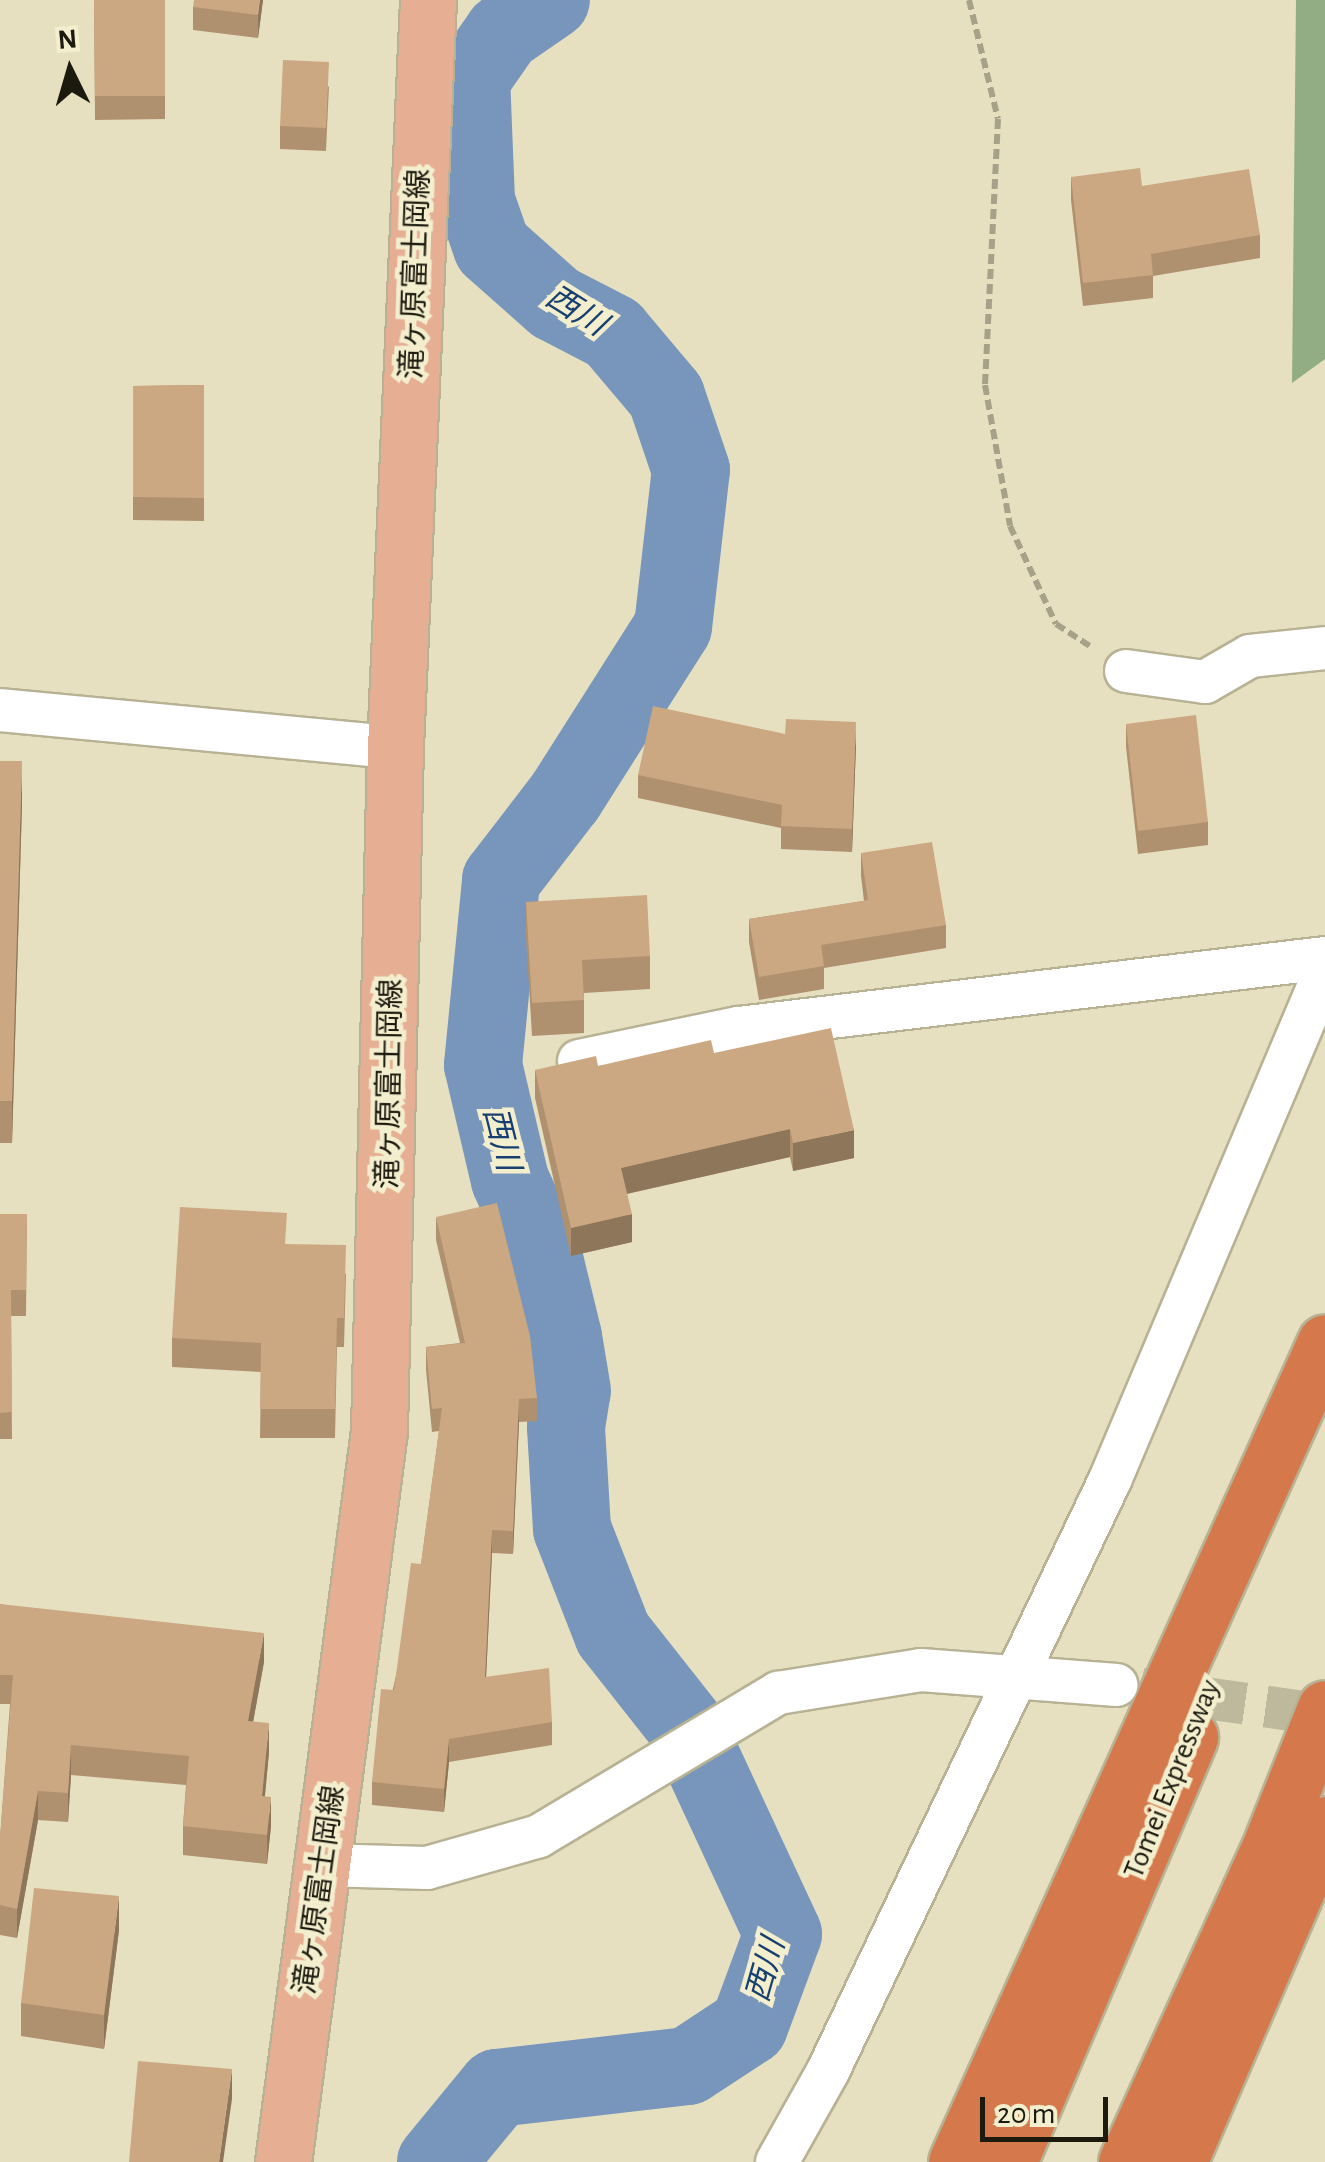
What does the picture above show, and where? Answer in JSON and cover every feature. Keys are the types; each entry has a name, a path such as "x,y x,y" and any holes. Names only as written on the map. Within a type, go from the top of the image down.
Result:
{"highway":[{"path":"956,2162 1325,1342"},
{"name":"Tomei Expressway","path":"1009,2162 1159,1814 1325,1393"},
{"path":"1126,2162 1272,1841 1325,1708"},
{"path":"1179,2162 1325,1824"}],"main road":[{"name":"滝ヶ原富士岡線","path":"283,2162 379,1431 396,747 428,0"}],"street":[{"path":"1126,671 1205,682 1250,656 1325,648"},
{"path":"0,710 396,747"},
{"path":"579,1061 739,1028 1325,958"},
{"path":"777,2162 828,2071 1110,1480 1325,971"},
{"path":"323,1865 427,1868 539,1836 778,1693 921,1670 1014,1681 1116,1685"}],"path":[{"path":"969,0 998,119 986,386 1010,526 1056,624 1126,671"}],"green space":[{"path":"1296,0 1325,0 1325,359 1292,383"}],"building":[{"path":"94,0 165,0 165,96 95,96"},
{"path":"194,0 260,0 258,15 193,7"},
{"path":"283,60 329,62 326,128 280,126"},
{"path":"1140,168 1142,186 1249,169 1260,235 1151,254 1153,275 1083,283 1071,177"},
{"path":"204,385 204,498 133,497 133,386"},
{"path":"653,706 785,734 786,719 856,722 852,829 781,826 782,805 638,775"},
{"path":"1196,715 1208,822 1138,831 1126,724"},
{"path":"0,761 22,761 12,1101 0,1101"},
{"path":"932,842 946,925 821,945 824,966 759,977 749,919 868,900 861,853"},
{"path":"647,895 650,956 582,960 584,1000 532,1003 526,902"},
{"path":"831,1028 854,1130 793,1143 790,1129 621,1168 632,1214 571,1228 535,1070 596,1056 598,1066 711,1040 714,1053"},
{"path":"497,1203 530,1336 537,1398 519,1399 513,1531 492,1530 485,1677 549,1668 552,1722 449,1739 444,1789 372,1782 381,1689 394,1690 411,1563 421,1564 442,1408 432,1409 426,1347 465,1343 436,1217"},
{"path":"180,1207 287,1213 285,1244 346,1245 344,1318 337,1318 335,1409 260,1409 261,1343 172,1338"},
{"path":"0,1214 27,1214 26,1290 11,1290 12,1412 0,1413"},
{"path":"0,1604 264,1633 248,1721 269,1723 262,1796 271,1797 267,1835 183,1826 189,1756 71,1745 68,1793 38,1791 17,1909 0,1905 0,1838 13,1675 0,1675"},
{"path":"34,1888 119,1896 104,2015 21,2003"},
{"path":"138,2061 232,2069 219,2162 129,2162"}],"waterway":[{"name":"西川","path":"436,2162 497,2088 688,2066 749,2026 783,1934 688,1729 613,1634 572,1529 566,1427 572,1391 563,1337 542,1250 510,1180 483,1065 501,880 565,797 673,627 691,470 666,396 613,333 555,303 492,247 476,201 471,79 503,33 551,0"}],"tunnel":[{"path":"1141,1689 1325,1715"}]}
